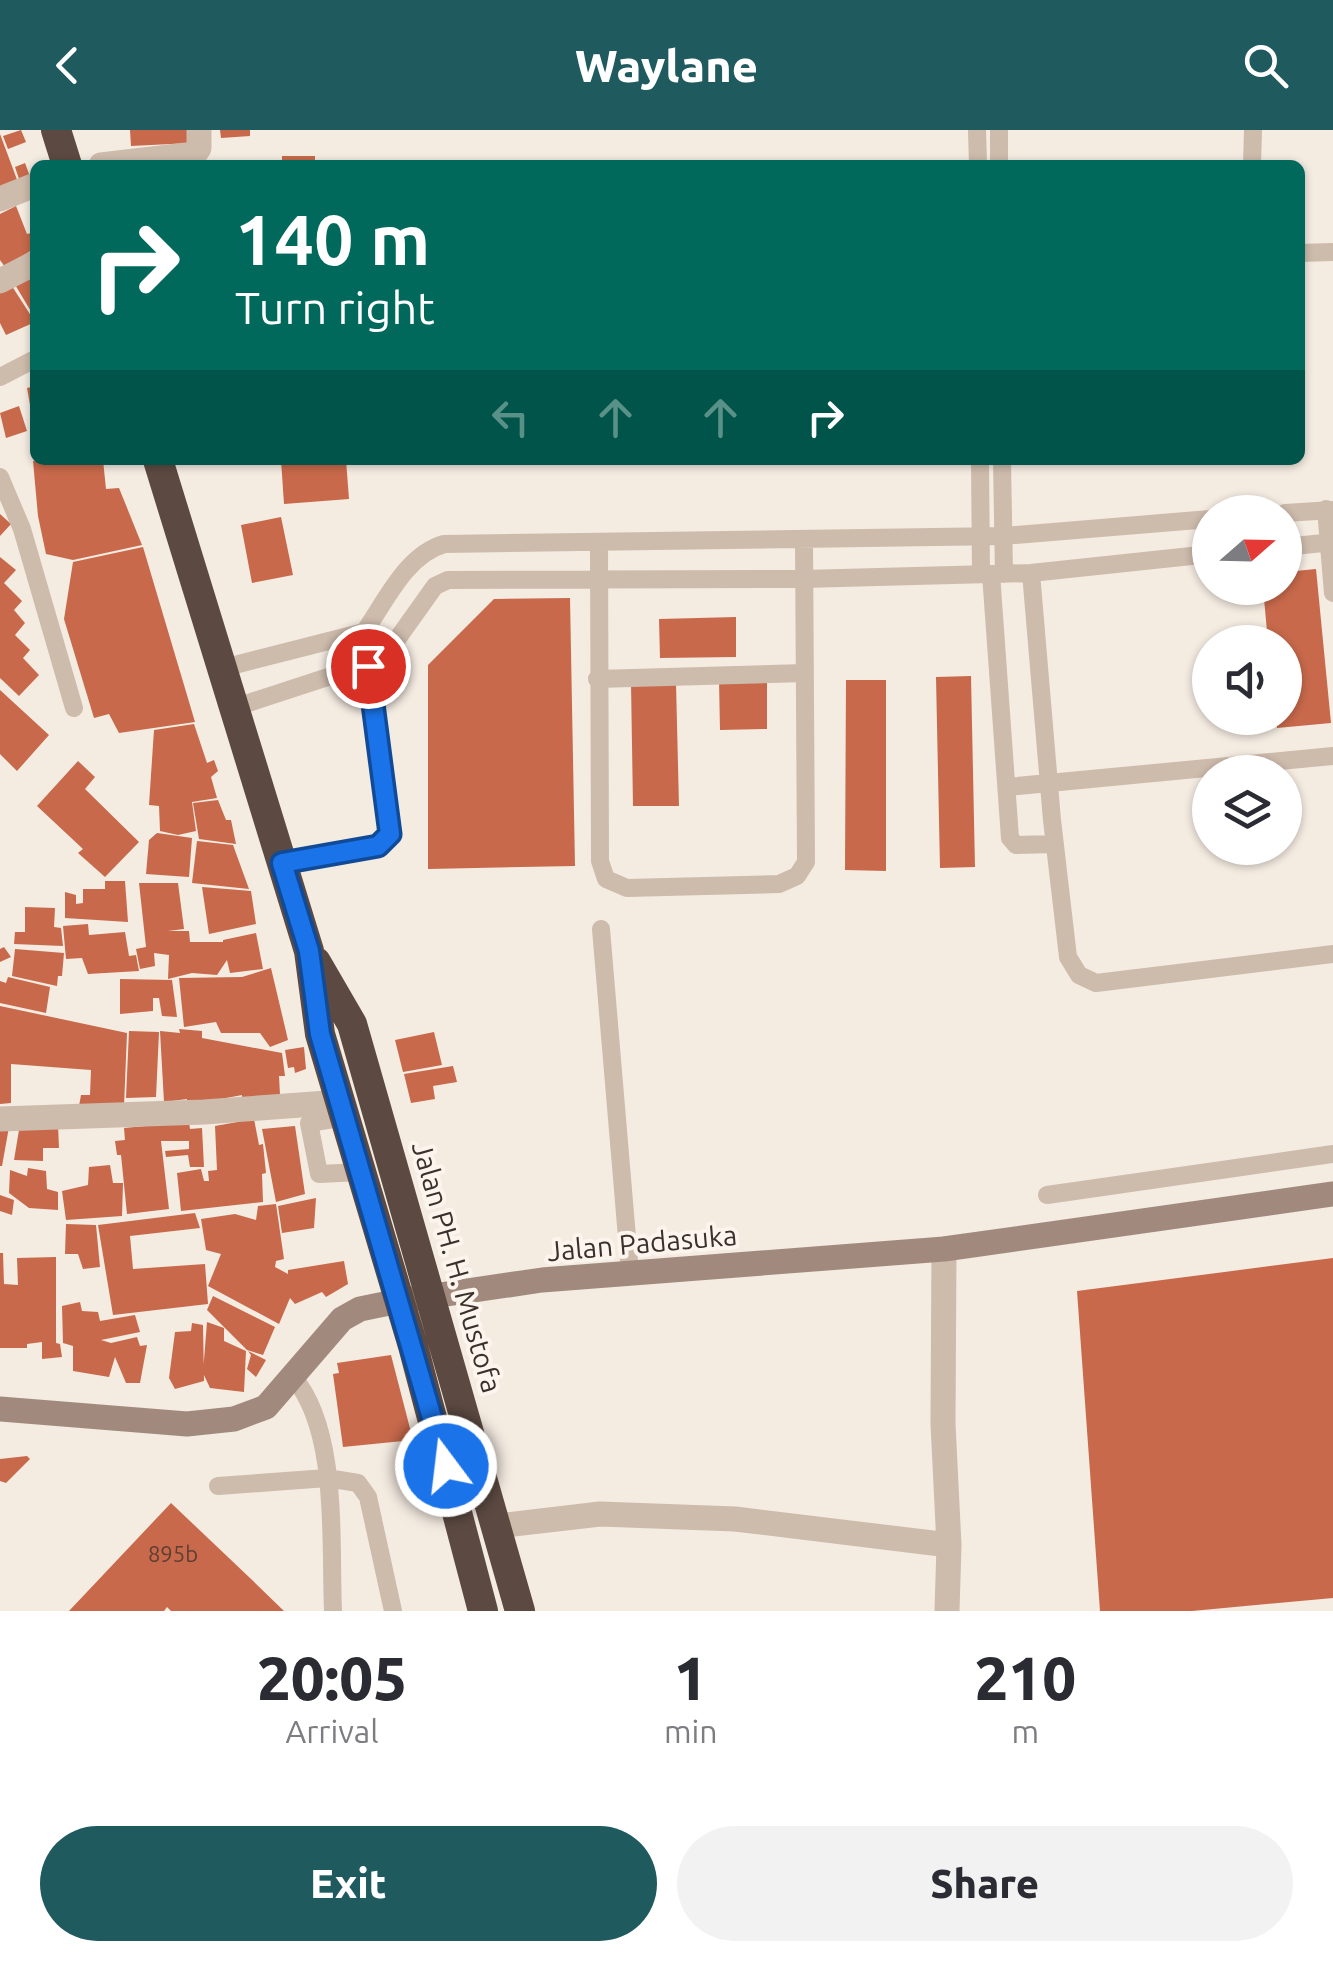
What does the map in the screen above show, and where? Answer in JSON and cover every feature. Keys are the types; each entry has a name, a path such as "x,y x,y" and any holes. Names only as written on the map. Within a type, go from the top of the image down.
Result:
{"highway":[{"path":"56,130 65,160"},
{"name":"Jalan PH. H. Mustofa","path":"160,465 309,951 320,1034 399,1301 483,1611"},
{"name":"Jalan PH. H. Mustofa","path":"309,951 352,1024 520,1611"}],"street":[{"path":"143,160 195,154 199,130"},
{"path":"0,199 30,187"},
{"path":"0,281 30,266"},
{"path":"0,1120 343,1110"},
{"name":"Jalan Padasuka","path":"0,1410 186,1424 234,1419 266,1407 342,1320 360,1309 399,1301 542,1280 944,1249 1333,1194"},
{"path":"944,1249 942,1424 949,1545 948,1611"},
{"path":"497,1526 600,1514 735,1518 949,1545"}],"lane":[{"path":"977,130 978,160"},
{"path":"998,130 1000,160"},
{"path":"1252,160 1253,130"},
{"path":"1305,253 1333,252"},
{"path":"0,377 30,361"},
{"path":"980,465 980,537 992,574 1010,838 1016,846 1056,844"},
{"path":"992,574 1003,536 1002,465"},
{"path":"0,476 22,529 74,708"},
{"path":"1302,512 1329,510 1333,592"},
{"path":"223,668 359,635 414,560 429,548 444,544 980,537 1192,520"},
{"path":"599,542 600,861 606,880 628,888 779,884 796,876 806,862 804,540"},
{"path":"1302,545 1330,542"},
{"path":"236,707 383,659 435,586 448,580 803,579 1031,573 1192,556"},
{"path":"1031,573 1068,957 1079,974 1096,983 1333,954"},
{"path":"282,863 378,846 390,834 368,666 359,635"},
{"path":"597,679 804,673"},
{"path":"1007,787 1333,756"},
{"path":"601,929 630,1272"},
{"path":"343,1110 309,1123 319,1174 361,1172"},
{"path":"1046,1195 1333,1154"},
{"path":"292,1377 308,1394 318,1418 327,1478 333,1611"},
{"path":"218,1486 327,1478 358,1483 371,1508 393,1611"}],"building":[{"path":"21,130 26,142 8,149 3,136"},
{"path":"130,130 190,130 191,143 131,146"},
{"path":"220,130 250,130 250,136 221,138"},
{"path":"0,134 19,185 0,192"},
{"path":"282,156 315,156 315,160 282,160"},
{"path":"25,163 30,183 21,185 15,167"},
{"path":"16,206 27,234 30,233 30,251 5,267 0,260 0,214"},
{"path":"30,274 30,310 14,283"},
{"path":"8,280 30,314 30,324 6,335 0,323 0,285"},
{"path":"19,406 27,431 6,438 0,413"},
{"path":"33,465 104,465 106,489 119,488 142,545 73,560 46,554"},
{"path":"281,465 346,465 349,499 284,504"},
{"path":"0,514 11,524 0,536"},
{"path":"281,517 293,575 252,583 241,525"},
{"path":"143,547 195,722 119,733 109,714 94,718 64,619 73,562"},
{"path":"0,557 16,570 4,583 22,601 14,610 25,623 15,635 30,650 23,658 39,675 19,696 0,678"},
{"path":"1316,569 1331,723 1302,726 1302,625 1266,625 1265,605 1302,605 1302,570"},
{"path":"570,598 575,866 428,869 428,665 494,599"},
{"path":"736,617 736,657 660,658 659,619"},
{"path":"971,676 975,867 940,868 936,677"},
{"path":"719,680 767,680 767,729 720,730"},
{"path":"846,680 886,680 886,871 845,870"},
{"path":"631,683 676,683 679,806 633,806"},
{"path":"0,690 49,735 17,771 0,754"},
{"path":"194,724 207,763 214,760 218,771 211,777 217,798 192,802 196,831 178,835 160,831 159,806 149,805 154,730"},
{"path":"78,761 95,777 85,789 139,842 105,877 78,853 83,849 37,806"},
{"path":"218,800 226,820 231,820 236,844 199,839 193,803"},
{"path":"157,833 192,838 189,877 146,874 149,840"},
{"path":"197,841 233,845 249,889 192,883"},
{"path":"105,881 125,881 128,922 65,918 65,892 76,895 76,904 83,903 83,889 105,889"},
{"path":"139,883 178,883 184,929 168,931 189,931 190,942 223,942 256,933 263,969 230,973 227,960 217,975 192,973 168,979 169,955 154,953 155,966 140,969 136,949 146,947"},
{"path":"202,887 251,891 256,924 209,934"},
{"path":"25,907 55,908 54,927 61,928 63,946 14,944 15,932 25,932"},
{"path":"88,924 89,935 125,932 129,956 136,955 139,971 88,974 82,958 66,959 63,926"},
{"path":"4,947 11,957 0,962 0,949"},
{"path":"15,949 64,953 57,986 12,976"},
{"path":"271,968 288,1040 270,1047 260,1033 221,1033 216,1022 184,1027 179,978 242,977"},
{"path":"8,977 50,987 46,1013 0,1003 0,981 6,983"},
{"path":"120,979 172,980 177,1017 162,1016 159,998 153,998 153,1011 120,1014"},
{"path":"0,1006 127,1033 124,1106 79,1106 81,1095 90,1095 91,1070 11,1064 11,1103 0,1104"},
{"path":"179,1029 202,1031 202,1038 282,1053 285,1076 279,1076 280,1095 242,1101 242,1095 200,1103 187,1103 187,1099 164,1102 160,1031 180,1033"},
{"path":"129,1031 159,1032 156,1097 126,1098"},
{"path":"434,1032 442,1065 403,1072 395,1040"},
{"path":"304,1047 306,1069 295,1073 294,1067 288,1068 285,1050"},
{"path":"453,1066 457,1082 433,1086 435,1099 411,1103 404,1074"},
{"path":"254,1119 259,1145 263,1144 263,1202 181,1211 177,1173 201,1169 204,1181 209,1181 208,1171 217,1170 215,1126"},
{"path":"189,1122 190,1129 202,1128 204,1167 190,1167 188,1155 166,1157 165,1151 189,1149 189,1141 161,1141 169,1209 127,1214 121,1155 117,1155 115,1141 125,1140 124,1128"},
{"path":"20,1124 58,1125 59,1148 43,1148 43,1161 14,1160"},
{"path":"0,1126 9,1127 2,1166 0,1166"},
{"path":"295,1126 305,1194 276,1202 262,1129"},
{"path":"110,1165 113,1183 123,1183 122,1216 66,1220 62,1191 88,1185 89,1167"},
{"path":"28,1168 46,1171 47,1189 58,1192 58,1210 29,1208 9,1193 10,1170 27,1176"},
{"path":"0,1195 14,1200 12,1215 0,1211"},
{"path":"316,1198 314,1228 282,1233 278,1206"},
{"path":"276,1204 284,1259 276,1261 275,1267 288,1274 288,1270 344,1261 348,1284 326,1297 322,1292 295,1304 290,1298 279,1324 208,1286 221,1254 206,1250 201,1219 235,1214 256,1220 258,1206"},
{"path":"195,1213 200,1228 130,1236 133,1269 205,1264 208,1304 113,1315 98,1225"},
{"path":"66,1224 96,1225 100,1267 83,1269 78,1254 65,1254"},
{"path":"0,1253 4,1284 18,1285 17,1258 56,1257 56,1343 60,1344 62,1357 42,1359 42,1342 27,1344 27,1348 0,1348"},
{"path":"1333,1258 1333,1598 1192,1611 1100,1611 1077,1291"},
{"path":"213,1296 275,1327 263,1355 247,1350 207,1310"},
{"path":"80,1302 82,1311 98,1312 100,1321 135,1315 140,1332 101,1340 111,1343 137,1337 140,1346 147,1345 140,1383 126,1383 115,1357 109,1377 73,1371 73,1346 63,1343 62,1306"},
{"path":"207,1322 224,1328 224,1341 246,1351 244,1392 210,1388 203,1373"},
{"path":"192,1323 203,1325 204,1381 175,1389 169,1378 175,1332 191,1331"},
{"path":"248,1351 266,1360 256,1377 247,1369 251,1355"},
{"path":"391,1355 413,1440 343,1447 333,1374 339,1373 337,1363"},
{"path":"0,1459 30,1459 6,1483 0,1481"},
{"path":"171,1503 284,1611 171,1611 167,1607 164,1611 69,1611"}],"route":[{"path":"368,666 390,834 378,846 282,863 309,951 320,1034 446,1466"}]}
